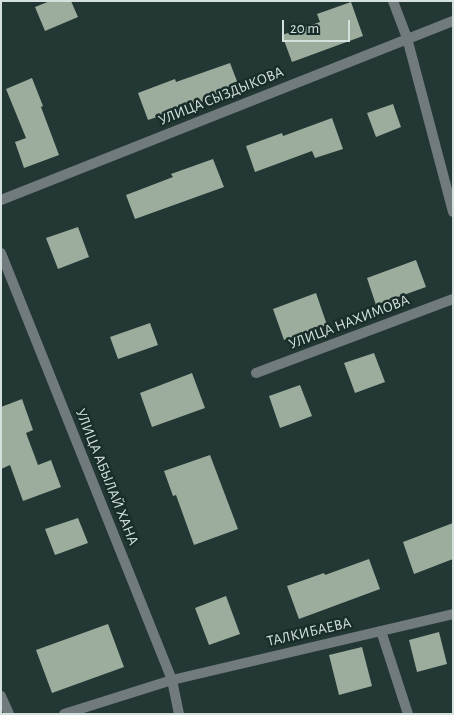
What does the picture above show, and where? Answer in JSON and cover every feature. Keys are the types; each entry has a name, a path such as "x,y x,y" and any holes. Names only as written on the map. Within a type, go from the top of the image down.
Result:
{"street":[{"path":"393,1 407,38 453,212"},
{"name":"УЛИЦА СЫЗДЫКОВА","path":"1,200 453,21"},
{"name":"УЛИЦА АБЫЛАЙ ХАНА","path":"1,253 172,680 179,714"},
{"name":"УЛИЦА НАХИМОВА","path":"256,373 453,299"},
{"name":"ТАЛКИБАЕВА","path":"64,714 172,680 453,614"},
{"path":"381,631 408,714"},
{"path":"1,696 9,714"}],"building":[{"path":"50,1 71,1 78,17 45,31 35,7"},
{"path":"351,2 363,36 292,62 282,35 320,22 317,14"},
{"path":"230,63 240,89 148,120 138,93 175,79 176,82"},
{"path":"32,78 59,155 24,168 15,142 26,138 6,89"},
{"path":"393,104 401,127 376,137 367,113"},
{"path":"332,118 343,149 315,158 312,151 255,172 246,146 282,133 283,136"},
{"path":"213,159 224,187 135,219 126,195 173,177 171,174"},
{"path":"78,227 89,257 58,269 46,238"},
{"path":"416,260 426,287 376,305 367,278"},
{"path":"316,293 327,325 284,340 273,309"},
{"path":"150,323 158,345 118,359 110,337"},
{"path":"374,353 385,382 355,393 344,363"},
{"path":"192,373 205,408 152,427 140,393"},
{"path":"300,385 312,416 280,428 269,396"},
{"path":"22,399 33,430 26,433 38,465 51,460 61,487 23,501 10,465 1,469 1,407"},
{"path":"210,455 238,529 194,545 176,495 173,496 164,471"},
{"path":"78,518 88,543 55,555 45,529"},
{"path":"453,523 453,559 414,574 403,542"},
{"path":"369,559 380,589 299,619 287,586"},
{"path":"226,596 240,634 209,645 195,608"},
{"path":"108,624 124,667 52,693 36,650"},
{"path":"439,632 447,664 417,672 409,640"},
{"path":"362,647 372,686 339,695 329,655"}]}
